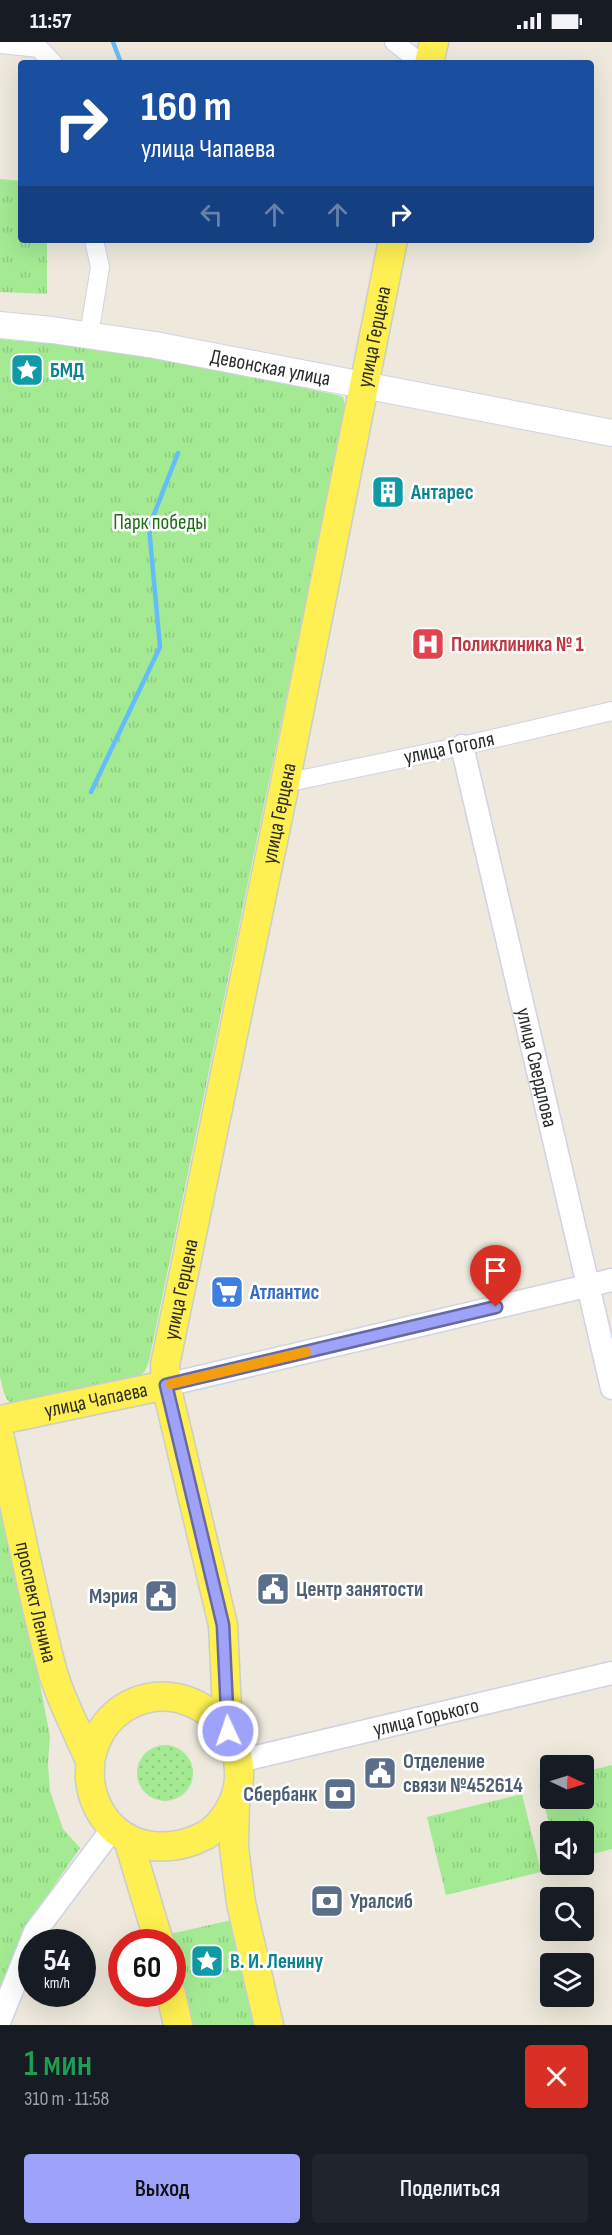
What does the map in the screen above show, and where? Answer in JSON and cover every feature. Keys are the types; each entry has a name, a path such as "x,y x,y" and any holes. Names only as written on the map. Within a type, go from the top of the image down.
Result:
{"main road":[{"path":"430,60 434,42"},
{"name":"улица Герцена","path":"166,1385 165,1365 285,783 392,243"},
{"name":"Девонская улица","path":"0,325 155,345 612,433"},
{"path":"166,1385 223,1625 228,1731"},
{"name":"улица Чапаева","path":"0,1420 166,1385"},
{"name":"проспект Ленина","path":"0,1438 52,1672 90,1761"},
{"path":"235,1799 224,1818 209,1833 190,1843 170,1848 148,1846 121,1833 100,1812 89,1778 90,1761 95,1742 106,1725 121,1711 138,1701 158,1697 179,1698 198,1704 215,1716 228,1731 239,1761 234,1847 241,1903 269,2025"},
{"path":"121,1833 154,1929"},
{"path":"174,2007 178,2025"}],"street":[{"path":"394,42 418,60"},
{"path":"0,44 39,48 50,60"},
{"path":"89,335 100,267 95,243"},
{"name":"улица Гоголя","path":"285,783 462,746 612,711"},
{"name":"улица Свердлова","path":"462,746 612,1388"},
{"name":"улица Чапаева","path":"166,1385 612,1280"},
{"name":"улица Горького","path":"239,1761 612,1673"},
{"path":"0,2020 35,1932 121,1833"}],"green space":[{"path":"0,179 18,181 18,243 47,243 47,294 0,292"},
{"name":"Парк победы","path":"0,339 131,351 337,395 343,397 346,409 149,1361 140,1376 13,1405 5,1396 0,1377"},
{"path":"0,1505 50,1736 48,1764 50,1791 63,1829 80,1848 25,1929 18,1929 18,1945 0,1989"},
{"path":"165,1745 176,1747 185,1753 191,1762 193,1773 191,1784 185,1793 176,1799 165,1801 154,1799 145,1793 139,1784 137,1773 139,1762 145,1753 154,1747"},
{"path":"612,1765 612,1849 594,1854 594,1821 548,1821 545,1809 594,1809 594,1770"},
{"path":"522,1794 540,1872 446,1895 427,1817"},
{"path":"236,1919 260,2025 181,2025 177,2007 186,2007 186,1930"}],"waterway":[{"path":"113,42 120,60"},
{"path":"91,792 160,647 149,527 178,453"}],"slow traffic":[{"path":"171,1384 306,1352"}],"place":[{"name":"БМД","path":"27,370"},
{"name":"Антарес","path":"388,492"},
{"name":"Поликлиника № 1","path":"428,644"},
{"name":"Атлантис","path":"227,1292"},
{"name":"Центр занятости","path":"273,1589"},
{"name":"Мэрия","path":"161,1596"},
{"name":"Отделение связи №452614","path":"380,1773"},
{"name":"Сбербанк","path":"340,1794"},
{"name":"Уралсиб","path":"327,1901"},
{"name":"В. И. Ленину","path":"207,1961"}],"route":[{"path":"228,1731 223,1625 166,1385 496,1307"}]}
